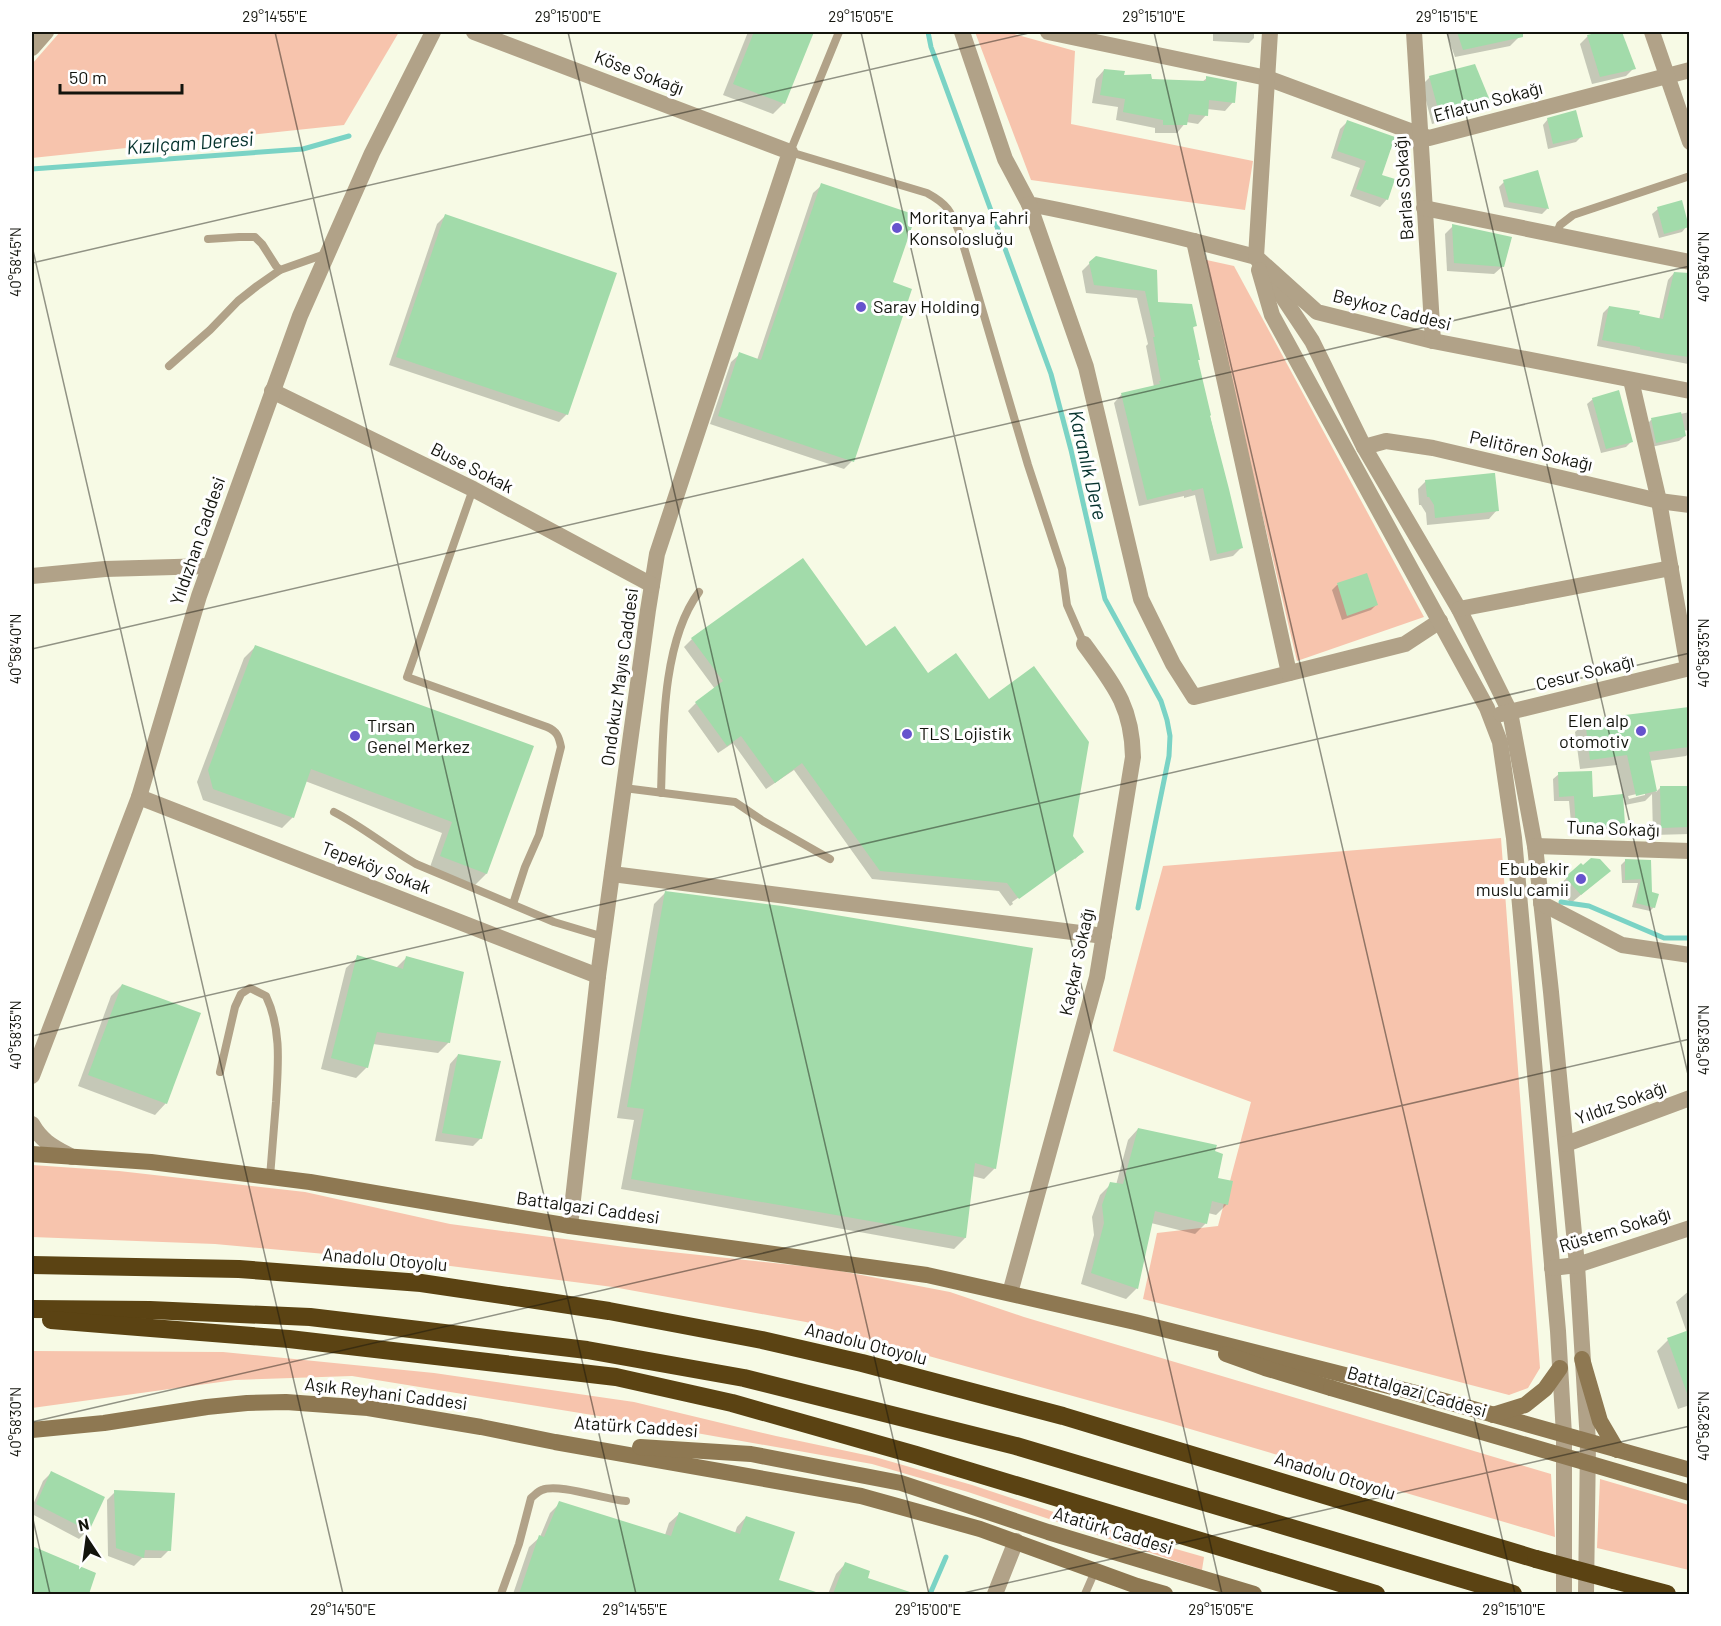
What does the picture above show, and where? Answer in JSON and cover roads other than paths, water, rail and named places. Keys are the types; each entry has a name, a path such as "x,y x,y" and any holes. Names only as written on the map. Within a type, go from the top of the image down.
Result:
{"highway":[{"name":"Anadolu Otoyolu","path":"32,1265 238,1269 421,1283 609,1311 762,1340 862,1363 1063,1416 1536,1559 1667,1594"},
{"path":"32,1310 150,1310 310,1317 587,1350 744,1378 1016,1446 1513,1594"},
{"path":"32,1318 289,1339 616,1377 732,1402 1376,1594"}],"main road":[{"name":"Battalgazi Caddesi","path":"32,1154 151,1162 310,1182 570,1226 927,1275 1136,1322 1405,1390 1689,1470"},
{"name":"Battalgazi Caddesi","path":"1136,1322 1265,1368 1689,1493"},
{"path":"1582,1359 1600,1421 1617,1450"},
{"path":"1493,1415 1525,1405 1545,1389 1560,1368"},
{"name":"Aşık Reyhani Caddesi","path":"32,1431 104,1423 207,1407 285,1402 368,1408 481,1426 555,1442"},
{"name":"Atatürk Caddesi","path":"555,1442 752,1454 901,1483 1048,1532 1254,1594"},
{"name":"Atatürk Caddesi","path":"555,1442 861,1496 947,1519 1016,1541 1095,1570 1138,1590 1165,1594"}],"street":[{"path":"32,48 46,32"},
{"name":"Yıldızhan Caddesi","path":"32,1076 140,797 209,566 300,316 372,153 433,32"},
{"name":"Köse Sokağı","path":"474,32 790,152"},
{"path":"962,32 1005,159 1029,204 1086,368 1141,598 1173,664 1194,697 1405,644 1440,621"},
{"name":"Eflatun Sokağı","path":"1048,32 1267,78 1429,138 1689,70"},
{"path":"1270,32 1256,257 1272,315 1491,716 1500,742 1514,838 1560,1368 1564,1435 1564,1594"},
{"name":"Barlas Sokağı","path":"1414,32 1433,341"},
{"path":"1652,32 1689,142"},
{"name":"Ondokuz Mayıs Caddesi","path":"570,1226 598,976 657,555 790,152"},
{"path":"1029,204 1256,257 1312,341 1364,447 1459,609 1510,712 1535,846 1577,1265 1588,1442 1586,1594"},
{"path":"1424,208 1689,262"},
{"path":"1194,241 1289,673"},
{"name":"Beykoz Caddesi","path":"1256,257 1317,312 1433,341 1689,391"},
{"path":"1631,380 1659,501 1689,668"},
{"name":"Buse Sokak","path":"272,391 473,489 652,585"},
{"name":"Pelitören Sokağı","path":"1364,447 1386,441 1433,448 1659,501 1689,505"},
{"path":"32,576 105,569 209,566"},
{"path":"1459,609 1671,568"},
{"name":"Kaçkar Sokağı","path":"1010,1293 1094,988 1131,775 1133,743 1128,714 1084,644"},
{"name":"Cesur Sokağı","path":"1491,716 1689,668"},
{"name":"Tepeköy Sokak","path":"140,797 598,976"},
{"name":"Tuna Sokağı","path":"1535,846 1689,850"},
{"path":"612,874 1104,936"},
{"path":"1541,903 1622,945 1689,955"},
{"name":"Yıldız Sokağı","path":"1566,1144 1689,1098"},
{"path":"32,1124 39,1136 72,1156"},
{"name":"Rüstem Sokağı","path":"1552,1269 1577,1265 1689,1228"},
{"path":"995,1594 1016,1541"}],"lane":[{"path":"839,32 790,152 927,193 943,201 952,216 960,234 1028,465 1062,569 1067,605 1084,644"},
{"path":"1556,235 1560,225 1573,215 1689,176"},
{"path":"208,239 255,237 280,270"},
{"path":"169,366 210,330 238,301 280,270 328,253"},
{"path":"473,489 407,677 547,727 557,734 561,747 539,835 525,867 513,904"},
{"path":"661,793 663,717 670,674 684,617 699,592"},
{"path":"624,788 735,802 763,821 830,859"},
{"path":"334,812 348,819 395,853 416,864 554,922 604,937"},
{"path":"220,1072 231,1019 241,994 250,988 266,996 276,1027 279,1057 270,1177"},
{"path":"501,1594 519,1544 531,1498 542,1490 556,1488 626,1501"},
{"path":"1085,1594 1095,1570"}],"waterway":[{"name":"Karanlık Dere","path":"928,32 931,47 1051,374 1105,599 1161,701 1167,720 1170,736 1169,756 1138,908"},
{"name":"Kızılçam Deresi","path":"32,169 303,149 349,136"},
{"path":"1561,902 1589,906 1664,938 1690,938"},
{"name":"Karanlık Dere","path":"930,1594 946,1557"}],"place":[{"name":"Moritanya Fahri Konsolosluğu","path":"897,228"},
{"name":"Saray Holding","path":"861,307"},
{"name":"Elen alp otomotiv","path":"1641,731"},
{"name":"TLS Lojistik","path":"907,734"},
{"name":"Tırsan Genel Merkez","path":"355,736"},
{"name":"Ebubekir muslu camii","path":"1581,879"}]}
